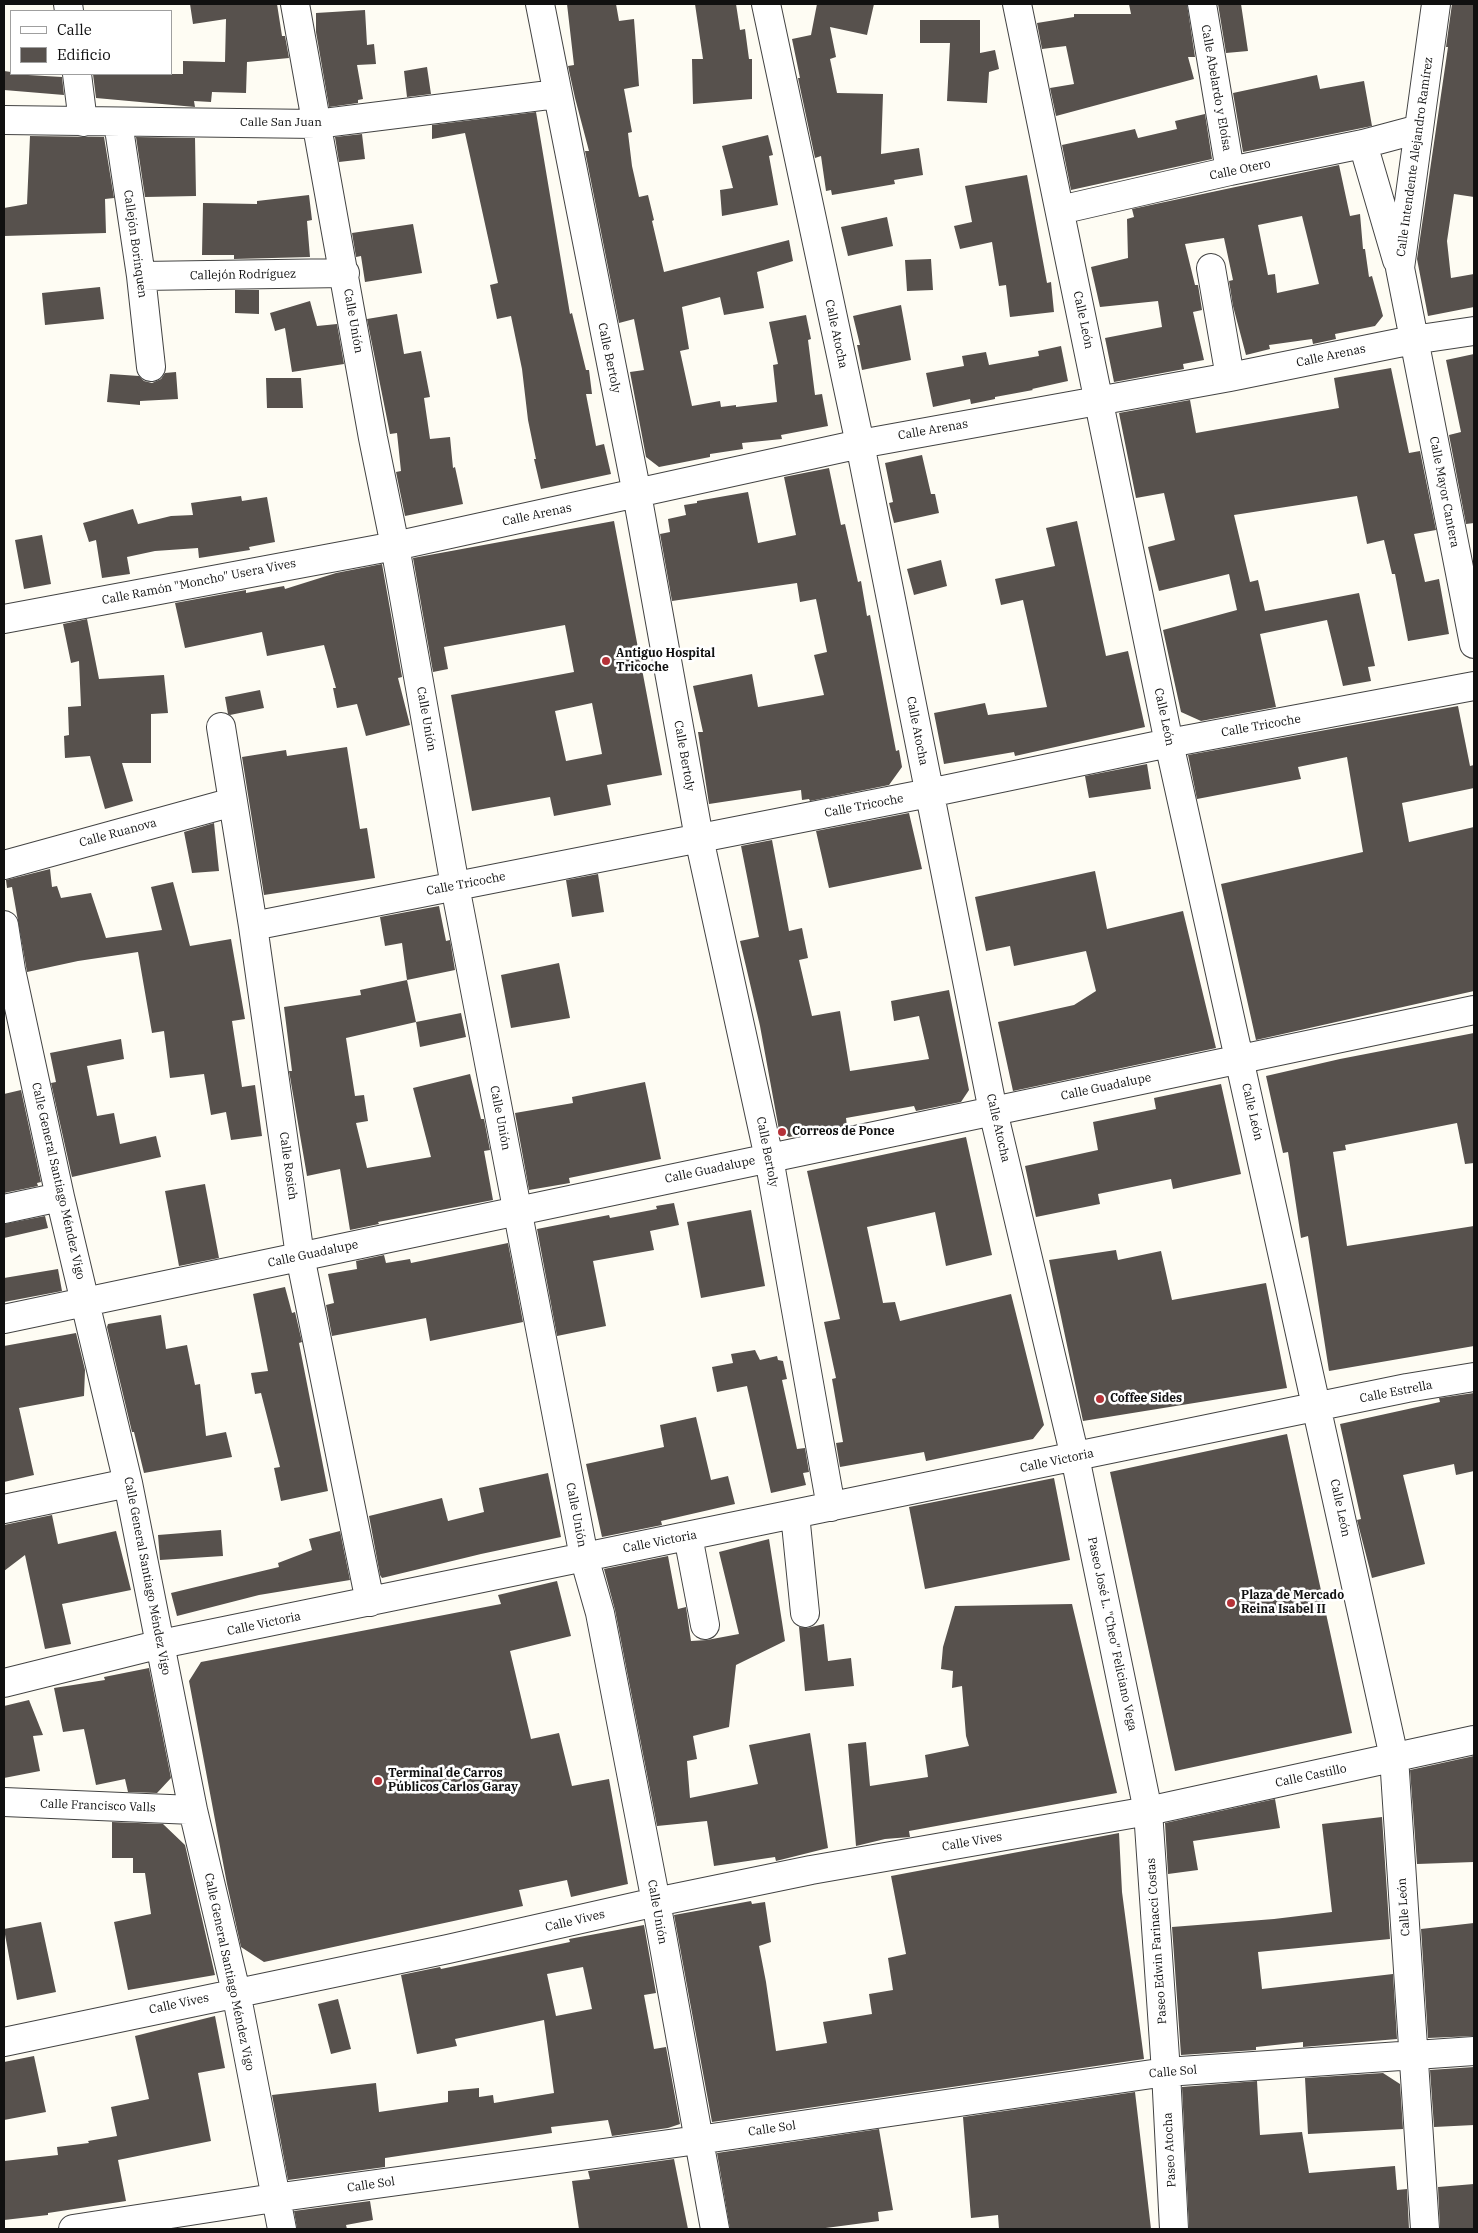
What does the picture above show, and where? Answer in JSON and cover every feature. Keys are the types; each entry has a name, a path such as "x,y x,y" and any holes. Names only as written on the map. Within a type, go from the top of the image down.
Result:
{"street":[{"name":"Calle Unión","path":"295,4 345,273 373,438 395,546 455,886 584,1556 600,1613 656,1902 715,2229"},
{"name":"Calle Bertoly","path":"540,4 637,494 699,838 770,1158 831,1507"},
{"name":"Calle Atocha","path":"766,4 860,444 993,1111 1076,1457"},
{"name":"Calle León","path":"1017,4 1100,399 1169,743 1394,1757 1425,2229"},
{"name":"Calle Abelardo y Eloísa","path":"1202,4 1230,171"},
{"name":"Calle Intendente Alejandro Ramírez","path":"1413,340 1400,268 1436,4"},
{"path":"77,75 83,122"},
{"name":"Calle San Juan","path":"4,120 316,124 557,94"},
{"name":"Callejón Borinquen","path":"118,122 141,276 151,366"},
{"name":"Calle Otero","path":"1060,210 1230,171 1363,144 1419,129"},
{"path":"1363,144 1400,268"},
{"path":"1211,268 1230,377"},
{"name":"Callejón Rodríguez","path":"141,276 345,273"},
{"name":"Calle Arenas","path":"395,546 860,444 1100,399 1230,377 1413,340 1474,331"},
{"name":"Calle Mayor Cantera","path":"1413,340 1474,644"},
{"name":"Calle Ramón \"Moncho\" Usera Vives","path":"4,619 395,546"},
{"name":"Calle Tricoche","path":"253,926 930,793 1169,743 1474,686"},
{"name":"Calle Rosich","path":"221,727 253,926 300,1256 370,1602"},
{"name":"Calle Ruanova","path":"4,865 233,802"},
{"name":"Calle General Santiago Méndez Vigo","path":"4,924 8,970 128,1483 193,1810 236,1992 274,2198 282,2229"},
{"name":"Calle Guadalupe","path":"4,1319 1474,1010"},
{"path":"4,1209 60,1197"},
{"name":"Calle Estrella","path":"1318,1408 1407,1388 1474,1377"},
{"name":"Calle Victoria","path":"4,1682 161,1644 584,1556 1318,1408"},
{"name":"Paseo José L. \"Cheo\" Feliciano Vega","path":"1076,1457 1148,1811"},
{"path":"4,1509 128,1483"},
{"path":"795,1514 805,1613"},
{"path":"688,1536 705,1625"},
{"name":"Calle Castillo","path":"1148,1811 1474,1740"},
{"name":"Calle Francisco Valls","path":"4,1802 193,1810"},
{"name":"Calle Vives","path":"4,2042 448,1949 656,1902 811,1870 1148,1811"},
{"name":"Paseo Edwin Farinacci Costas","path":"1148,1811 1166,2072"},
{"name":"Calle Sol","path":"73,2229 274,2198 698,2140 1166,2072 1474,2051"},
{"name":"Paseo Atocha","path":"1166,2072 1174,2229"}],"building":[{"path":"190,4 277,4 282,36 285,36 289,58 247,62 246,93 212,92 211,102 194,101 195,107 96,98 93,75 183,74 183,61 225,62 226,19 193,24"},
{"path":"567,4 616,4 619,21 634,19 639,86 624,89 632,132 628,133 632,166 639,197 648,195 664,272 789,240 793,261 757,272 764,308 724,315 720,297 682,307 689,349 680,351 692,406 720,401 721,407 777,402 773,365 778,364 769,322 806,315 811,339 808,340 815,395 822,394 828,426 781,435 782,439 742,443 743,449 710,454 710,457 659,467 646,457 630,372 644,370 634,319 619,323 585,151 589,151 568,66 574,65"},
{"path":"695,4 736,4 740,30 745,29 749,59 752,59 752,99 693,104 692,59 703,59"},
{"path":"817,4 874,4 867,35 830,27 836,57 830,59 837,93 883,94 881,154 919,148 923,175 894,180 895,184 832,195 831,190 826,191 821,156 815,158 798,78 800,78 792,39 811,35"},
{"path":"1129,4 1187,4 1195,57 1188,57 1194,79 1056,116 1050,88 1074,84 1066,46 1042,49 1037,23 1074,17 1074,14 1131,14"},
{"path":"1218,4 1241,4 1248,51 1226,53"},
{"path":"1452,4 1474,4 1474,197 1454,194 1447,241 1451,278 1474,274 1474,307 1428,316 1417,259 1448,47 1446,47"},
{"path":"365,10 367,45 374,44 376,64 357,65 363,99 358,100 358,103 329,107 316,32 316,13"},
{"path":"920,20 980,20 980,53 995,50 999,69 989,72 987,103 947,101 950,43 920,43"},
{"path":"427,67 431,94 407,97 404,71"},
{"path":"4,71 10,72 10,75 62,77 64,95 4,90"},
{"path":"1317,75 1320,89 1364,81 1372,126 1243,152 1233,93"},
{"path":"536,112 570,314 572,313 586,370 589,370 592,394 586,394 596,446 604,444 611,474 541,489 534,459 536,459 528,420 522,369 511,316 497,319 490,285 498,283 465,133 432,139 432,125"},
{"path":"1205,114 1212,159 1071,190 1062,145 1135,129 1138,138 1177,129 1175,121"},
{"path":"362,134 365,159 339,162 335,137"},
{"path":"768,135 773,155 769,156 778,205 722,216 720,190 733,188 722,146"},
{"path":"30,136 104,137 114,198 105,199 106,233 4,236 4,208 27,204"},
{"path":"136,137 195,138 196,196 145,197"},
{"path":"1339,165 1350,216 1360,214 1363,249 1365,249 1369,277 1372,276 1383,316 1375,326 1335,334 1336,339 1313,344 1312,339 1269,345 1270,349 1246,355 1233,306 1229,281 1233,280 1224,238 1185,244 1195,285 1198,285 1202,310 1193,312 1204,360 1183,364 1184,369 1114,382 1105,338 1162,327 1158,301 1100,307 1091,267 1128,258 1127,219 1134,217 1132,209","holes":["1302,216 1319,284 1277,293 1275,274 1268,275 1258,225"]},
{"path":"1027,175 1047,283 1051,282 1054,312 1010,317 1006,285 999,286 992,242 960,249 954,226 972,222 965,186"},
{"path":"309,195 312,220 307,221 310,257 234,259 234,255 202,255 203,203 257,204 257,201"},
{"path":"887,217 893,246 848,256 841,227"},
{"path":"413,224 422,273 365,282 361,256 356,257 352,233"},
{"path":"931,259 933,290 907,291 905,260"},
{"path":"100,287 104,319 45,325 42,293"},
{"path":"235,290 259,290 259,314 235,313"},
{"path":"310,301 317,326 337,324 344,364 292,372 285,328 275,331 270,313"},
{"path":"901,305 911,360 862,370 857,345 860,345 853,316"},
{"path":"397,314 404,354 421,351 430,397 424,398 430,439 450,437 453,468 455,467 463,504 405,516 396,472 401,471 397,433 390,434 367,319"},
{"path":"1061,346 1068,381 971,404 970,399 933,407 926,373 964,366 962,356 986,352 989,365 1039,356 1038,351"},
{"path":"1474,354 1474,523 1466,524 1449,435 1461,432 1446,360"},
{"path":"1391,368 1409,453 1420,451 1436,530 1414,534 1425,582 1439,579 1449,634 1408,641 1395,574 1392,574 1384,540 1367,544 1357,496 1234,515 1250,582 1258,580 1265,611 1359,593 1375,666 1368,667 1371,681 1343,686 1327,620 1260,634 1276,707 1201,721 1181,712 1163,630 1237,610 1229,574 1159,591 1148,547 1175,540 1164,493 1136,498 1119,413 1190,400 1196,433 1339,408 1334,378"},
{"path":"176,372 178,399 140,401 140,405 107,402 110,374 139,376 144,381 152,383 161,379 165,373"},
{"path":"266,378 301,378 303,408 267,408"},
{"path":"922,455 931,494 935,494 939,513 894,523 889,503 893,502 885,463"},
{"path":"829,468 841,525 845,524 858,582 861,581 867,616 870,615 896,751 899,750 902,767 889,785 810,801 809,799 802,800 801,790 709,804 698,732 703,732 693,686 752,674 758,707 824,695 814,655 827,652 816,599 800,602 797,583 672,601 660,534 670,532 668,519 686,515 684,505 748,492 758,543 796,535 784,477"},
{"path":"241,496 242,501 267,497 275,542 249,547 250,550 199,558 198,548 155,551 127,557 130,574 102,578 96,540 89,542 83,523 133,509 138,524 171,516 193,515 191,503"},
{"name":"Antiguo Hospital Tricoche","path":"614,521 662,775 607,785 611,805 554,816 550,797 472,811 451,695 574,672 565,625 444,647 448,669 433,672 413,558","holes":["592,703 602,754 566,761 555,711"]},
{"path":"1077,521 1106,656 1128,651 1145,727 1015,756 1014,752 944,764 934,713 985,703 988,715 1047,707 1023,600 1001,605 995,579 1055,566 1046,528"},
{"path":"42,535 51,584 24,589 15,540"},
{"path":"941,560 947,586 914,595 907,569"},
{"path":"382,564 402,677 398,678 410,725 366,736 357,704 337,708 333,688 336,688 324,645 267,656 262,632 185,648 175,603 246,590 246,593 284,586 285,589 336,573"},
{"path":"87,619 99,679 164,675 168,713 151,714 151,763 122,763 133,801 105,809 90,756 65,758 64,736 69,735 68,707 81,706 79,661 71,663 63,624"},
{"path":"260,690 264,708 228,714 225,697"},
{"path":"1458,706 1470,766 1474,765 1474,788 1402,803 1409,842 1474,827 1474,991 1256,1040 1221,884 1363,852 1347,757 1298,767 1301,779 1197,799 1188,755"},
{"path":"347,747 360,829 367,828 375,878 264,895 242,757 286,750 287,756"},
{"path":"1147,764 1151,789 1089,798 1085,776"},
{"path":"909,813 922,869 829,888 816,831"},
{"path":"214,823 219,871 192,873 184,832"},
{"path":"772,840 789,931 802,928 808,958 799,960 812,1016 840,1011 850,1071 929,1059 919,1016 894,1021 891,1001 949,990 969,1090 961,1102 916,1111 914,1106 846,1118 847,1126 789,1137 779,1130 760,1026 740,941 759,937 741,846"},
{"path":"50,869 52,887 57,886 61,898 91,893 106,938 162,930 151,887 173,882 190,946 231,939 245,1019 232,1021 242,1087 255,1085 262,1136 231,1140 226,1112 211,1115 204,1074 170,1078 164,1031 152,1033 138,952 78,961 27,972 12,887 7,888 6,880"},
{"path":"1095,871 1107,929 1183,911 1216,1048 1013,1091 998,1022 1074,1005 1096,991 1086,951 1014,966 1010,946 986,951 975,897"},
{"path":"598,874 604,912 572,917 566,880"},
{"path":"439,906 446,941 450,940 455,970 407,980 402,943 385,946 380,917"},
{"path":"559,963 570,1018 511,1028 501,975"},
{"path":"407,980 416,1022 346,1038 355,1096 364,1095 368,1121 356,1123 367,1168 431,1157 413,1088 470,1074 481,1119 484,1119 490,1150 484,1151 493,1200 378,1222 379,1224 350,1230 340,1169 307,1176 289,1071 292,1071 284,1007 361,995 360,990"},
{"path":"461,1013 466,1037 420,1047 416,1022"},
{"path":"1474,1033 1474,1163 1465,1164 1457,1123 1345,1145 1346,1150 1333,1152 1347,1246 1474,1226 1474,1346 1329,1371 1308,1236 1301,1238 1288,1152 1283,1153 1266,1076 1340,1059"},
{"path":"121,1039 124,1059 87,1066 97,1116 114,1113 120,1144 156,1136 161,1157 72,1177 51,1083 56,1082 50,1053"},
{"path":"645,1082 661,1159 569,1178 570,1183 529,1190 515,1113 573,1103 572,1097"},
{"path":"1221,1084 1241,1174 1173,1189 1171,1179 1098,1194 1100,1204 1036,1217 1025,1166 1098,1150 1093,1122 1156,1109 1154,1098"},
{"path":"21,1090 41,1182 37,1183 38,1186 4,1193 4,1094"},
{"path":"966,1137 992,1255 946,1266 935,1212 867,1227 883,1303 895,1302 900,1321 1011,1294 1044,1425 1033,1439 926,1461 924,1452 840,1467 836,1443 843,1442 832,1379 836,1378 824,1322 840,1319 807,1171"},
{"path":"205,1184 219,1258 179,1266 165,1191"},
{"path":"674,1203 679,1225 650,1231 654,1250 593,1261 606,1326 557,1336 537,1229 609,1215 610,1218 657,1209 656,1206"},
{"path":"751,1210 765,1286 701,1298 687,1222"},
{"path":"45,1216 48,1228 4,1238 4,1224"},
{"path":"508,1243 523,1322 430,1341 426,1318 332,1336 326,1305 334,1303 328,1274 357,1269 356,1261 384,1255 386,1263 410,1259 411,1263"},
{"path":"1116,1250 1118,1260 1161,1251 1172,1300 1266,1283 1287,1388 1083,1421 1049,1260"},
{"path":"58,1269 62,1291 4,1302 4,1278"},
{"path":"285,1287 292,1313 295,1312 302,1342 299,1343 328,1491 281,1501 274,1468 280,1467 261,1393 255,1394 251,1373 268,1371 253,1294"},
{"path":"161,1315 166,1349 187,1345 195,1385 200,1384 206,1436 226,1432 232,1457 144,1473 134,1432 132,1432 107,1327 108,1324"},
{"path":"76,1333 85,1370 84,1396 19,1408 34,1475 4,1482 4,1346"},
{"path":"755,1350 760,1360 777,1356 778,1360 783,1361 787,1379 782,1380 797,1449 805,1448 809,1472 803,1473 806,1485 771,1493 747,1386 717,1392 712,1367 733,1363 731,1354"},
{"path":"1474,1393 1474,1471 1456,1475 1454,1464 1403,1475 1425,1564 1372,1578 1357,1520 1361,1519 1340,1424 1440,1402 1439,1398"},
{"path":"696,1417 711,1480 728,1476 735,1504 661,1521 662,1525 602,1537 586,1464 664,1447 660,1425"},
{"name":"Plaza de Mercado Reina Isabel II","path":"1287,1434 1352,1733 1175,1771 1110,1472"},
{"path":"548,1473 561,1537 382,1578 380,1575 369,1516 442,1498 448,1521 484,1512 479,1488"},
{"path":"1054,1478 1070,1560 925,1589 909,1507"},
{"path":"52,1515 58,1544 116,1531 131,1590 62,1604 71,1644 45,1649 25,1555 4,1571 4,1525"},
{"path":"221,1530 223,1556 160,1560 158,1535"},
{"path":"340,1531 350,1580 259,1595 177,1616 171,1593 279,1567 278,1563 312,1550 309,1539"},
{"path":"769,1539 785,1641 736,1665 729,1727 693,1736 697,1759 687,1761 690,1798 758,1784 749,1745 810,1733 828,1848 776,1861 775,1857 714,1866 707,1821 657,1826 615,1610 604,1569 668,1556 678,1609 686,1607 691,1641 707,1640 739,1634 719,1552"},
{"name":"Terminal de Carros Públicos Carlos Garay","path":"557,1581 571,1636 510,1651 531,1739 559,1733 572,1786 609,1779 628,1884 571,1897 567,1880 519,1890 523,1906 264,1962 241,1947 227,1884 189,1681 201,1662 501,1604 498,1595"},
{"path":"1072,1604 1117,1793 909,1831 910,1837 885,1839 856,1846 848,1744 866,1742 870,1786 928,1777 925,1755 969,1746 966,1736 962,1686 952,1688 953,1671 941,1669 943,1647 955,1606"},
{"path":"824,1624 828,1661 851,1658 854,1686 805,1691 799,1627 807,1628"},
{"path":"149,1668 171,1778 157,1793 128,1792 125,1779 96,1785 84,1729 63,1732 54,1688 105,1680 104,1677"},
{"path":"29,1700 43,1735 33,1736 40,1771 4,1778 4,1706"},
{"path":"1474,1756 1474,1862 1417,1864 1410,1770"},
{"path":"1275,1799 1280,1828 1193,1841 1198,1870 1168,1874 1165,1823"},
{"path":"1382,1817 1390,1939 1258,1952 1262,1989 1393,1974 1397,2039 1303,2047 1303,2042 1256,2047 1256,2050 1181,2055 1172,1927 1274,1919 1332,1912 1322,1824"},
{"path":"112,1822 163,1824 185,1845 215,1975 128,1990 114,1922 151,1914 145,1873 133,1873 133,1858 112,1858"},
{"path":"1119,1833 1122,1892 1144,2059 712,2122 674,1915 751,1901 752,1904 765,1902 771,1942 759,1946 776,2051 827,2043 823,2022 872,2014 869,1994 893,1990 888,1958 906,1954 891,1876"},
{"path":"41,1922 56,1992 17,2000 4,1929"},
{"path":"1474,1923 1474,2036 1428,2038 1421,1929"},
{"path":"644,1925 656,1993 644,1995 654,2049 666,2047 680,2124 668,2128 612,2136 608,2120 551,2127 552,2133 385,2158 385,2167 288,2180 272,2095 376,2083 379,2112 448,2102 448,2091 479,2088 479,2097 493,2095 494,2103 554,2093 544,2020 455,2039 457,2046 417,2054 401,1975 440,1967 441,1969 570,1942 569,1939","holes":["583,1967 592,2009 556,2016 547,1974"]},
{"path":"338,1999 351,2049 331,2054 318,2004"},
{"path":"215,2016 225,2068 198,2073 211,2141 118,2160 126,2201 48,2213 48,2215 4,2220 4,2161 58,2155 57,2147 89,2143 88,2141 117,2136 111,2107 149,2099 135,2036"},
{"path":"34,2056 46,2112 4,2120 4,2062"},
{"path":"1474,2067 1474,2125 1434,2127 1430,2070"},
{"path":"1383,2073 1400,2084 1403,2129 1308,2134 1305,2078"},
{"path":"1257,2081 1260,2135 1302,2132 1309,2173 1395,2166 1397,2190 1407,2189 1409,2229 1189,2229 1182,2087"},
{"path":"1135,2092 1151,2229 999,2229 998,2215 971,2218 963,2117"},
{"path":"879,2129 893,2210 878,2212 879,2221 818,2229 730,2229 717,2153"},
{"path":"674,2159 688,2229 579,2229 572,2181 590,2179 588,2171"},
{"path":"1474,2184 1474,2229 1440,2229 1438,2187"},
{"path":"370,2201 373,2220 346,2225 347,2229 297,2229 294,2211"}],"place":[{"name":"Antiguo Hospital Tricoche","path":"606,661"},
{"name":"Correos de Ponce","path":"782,1132"},
{"name":"Coffee Sides","path":"1100,1399"},
{"name":"Plaza de Mercado Reina Isabel II","path":"1231,1603"},
{"name":"Terminal de Carros Públicos Carlos Garay","path":"378,1781"}]}
